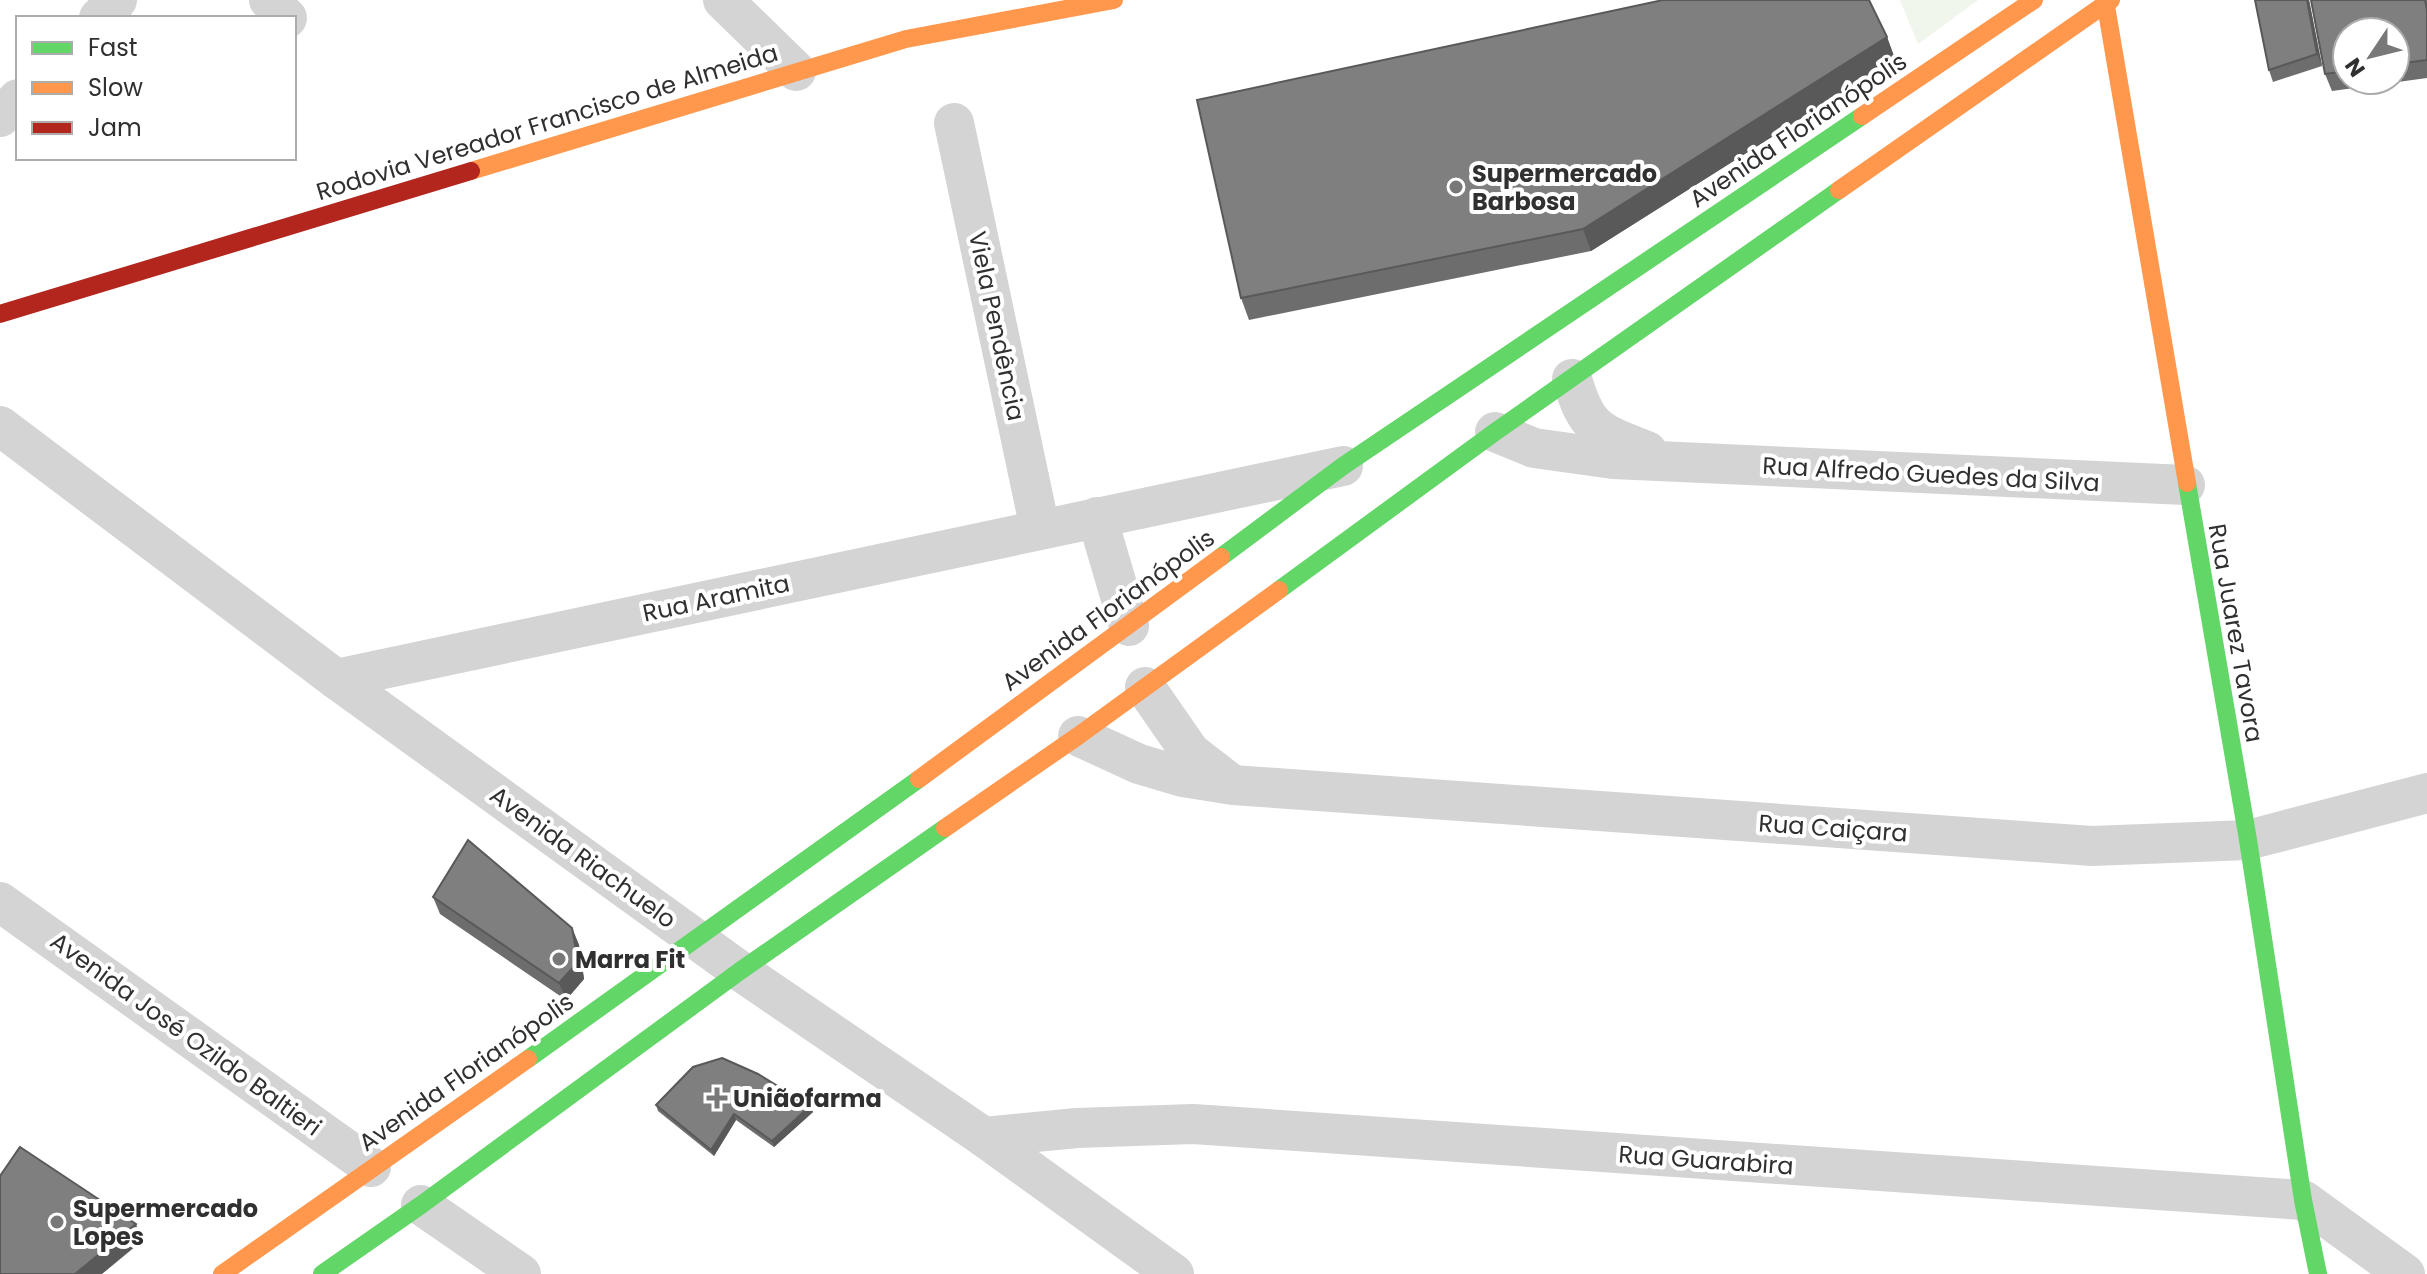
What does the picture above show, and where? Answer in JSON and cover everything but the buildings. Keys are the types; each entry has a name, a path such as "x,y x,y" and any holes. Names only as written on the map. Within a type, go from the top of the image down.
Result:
{"street":[{"path":"101,16 117,0"},
{"path":"269,0 285,16"},
{"path":"723,0 796,71"},
{"name":"Rodovia Vereador Francisco de Almeida","path":"7,318 906,39 1114,0"},
{"name":"Avenida Florianópolis","path":"222,1274 698,939 1129,626 1343,466 2034,0"},
{"path":"322,1274 740,971 1078,736 1495,432 2107,1"},
{"name":"Rua Juarez Tavora","path":"2107,1 2185,485 2248,840 2303,1200 2318,1274"},
{"path":"0,117 16,101"},
{"name":"Viela Pendência","path":"954,123 1040,529"},
{"name":"Rua Alfredo Guedes da Silva","path":"1572,379 1579,403 1589,421 1604,434 1677,462"},
{"name":"Avenida Riachuelo","path":"0,426 336,679 740,971 984,1137 1174,1274"},
{"name":"Rua Alfredo Guedes da Silva","path":"1495,432 1534,448 1568,455 2185,485"},
{"name":"Rua Aramita","path":"336,679 1343,466"},
{"path":"1097,517 1129,626"},
{"path":"1145,687 1190,752 1233,785"},
{"name":"Rua Caiçara","path":"1078,736 1139,764 1183,777 1233,785 2092,846 2248,840 2427,793"},
{"name":"Avenida José Ozildo Baltieri","path":"0,902 371,1167"},
{"name":"Rua Guarabira","path":"984,1137 1077,1128 1193,1124 2303,1200"},
{"path":"2303,1200 2405,1274"},
{"path":"421,1205 521,1274"}],"shaded area":[{"path":"1900,0 1978,0 1918,44"}],"traffic: fast":[{"path":"1221,557 1343,466 1862,116"},
{"path":"1279,590 1495,432 1839,190"},
{"path":"2187,483 2248,840 2303,1200 2318,1274"},
{"path":"528,1059 919,779"},
{"path":"322,1274 740,971 945,828"}],"traffic: slow":[{"path":"471,171 906,39 1114,0"},
{"path":"1862,116 2034,0"},
{"path":"2105,0 2187,483"},
{"path":"1839,190 2111,0"},
{"path":"919,779 1221,557"},
{"path":"945,828 1279,590"},
{"path":"222,1274 528,1059"}],"traffic: jam":[{"path":"0,314 471,171"}],"place":[{"name":"Supermercado Barbosa","path":"1456,187"},
{"name":"Marra Fit","path":"559,959"},
{"name":"Uniãofarma","path":"717,1098"},
{"name":"Supermercado Lopes","path":"57,1222"}]}
